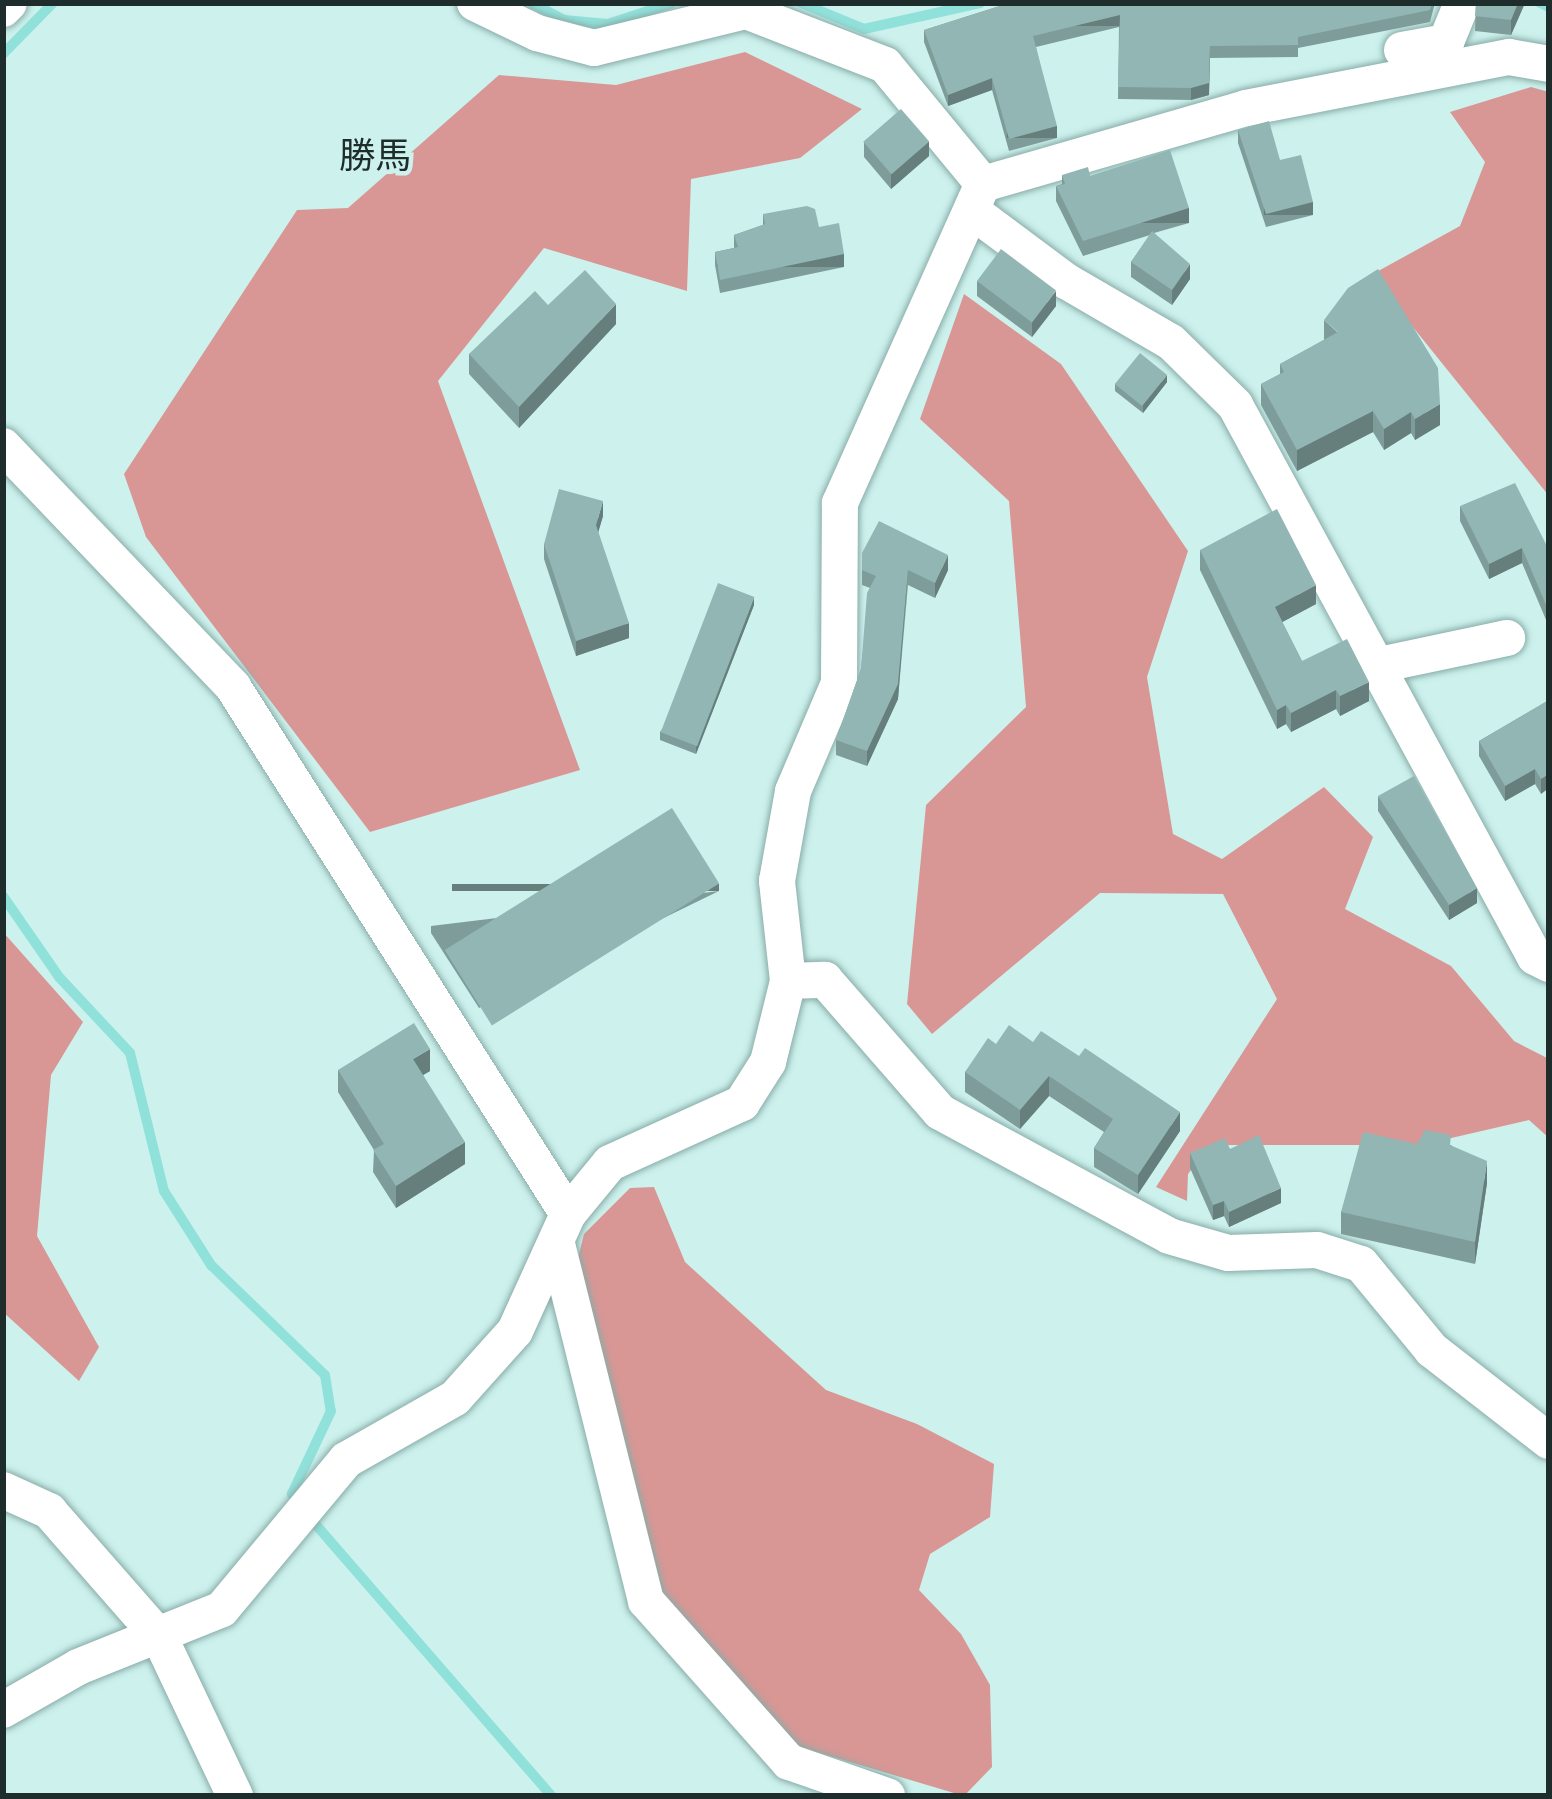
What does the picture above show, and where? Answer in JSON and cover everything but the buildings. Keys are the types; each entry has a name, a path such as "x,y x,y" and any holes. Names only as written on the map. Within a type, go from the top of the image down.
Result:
{"street":[{"path":"475,3 537,33 594,48 746,11 885,64 979,199 1066,281 1171,342 1235,405 1535,958 1549,964"},
{"path":"1246,108 1259,86 1445,42 1462,3"},
{"path":"3,1710 78,1667 160,1638 222,1609 346,1460 455,1398 515,1330 562,1228 610,1163 742,1103 768,1062 788,981 777,881 793,790 839,683 840,503 875,413 979,199 1246,108 1509,57 1549,64"},
{"path":"3,446 233,687 562,1228 646,1601 789,1762 887,1796"},
{"path":"1378,665 1507,638"},
{"path":"788,981 825,980 940,1112 1169,1236 1228,1253 1317,1250 1361,1264 1432,1350 1549,1441"},
{"path":"3,1490 49,1510 160,1638 235,1796"}],"shaded area":[{"path":"745,52 862,109 800,158 691,179 687,291 544,248 438,381 580,770 370,832 146,537 124,474 297,210 348,208 499,75 616,85"},
{"path":"1531,87 1549,92 1549,496 1371,275 1460,226 1485,162 1450,112"},
{"path":"964,294 1061,364 1188,551 1147,677 1173,834 1222,859 1324,787 1373,837 1345,909 1451,966 1514,1041 1549,1059 1549,1138 1529,1120 1421,1145 1210,1145 1188,1174 1187,1201 1156,1187 1277,999 1223,894 1100,893 932,1034 907,1004 926,805 1026,707 1009,501 920,419"},
{"path":"3,932 83,1022 51,1075 37,1236 99,1347 79,1381 3,1312"},
{"path":"654,1187 685,1262 826,1390 917,1424 994,1464 990,1517 930,1554 919,1590 961,1634 990,1685 992,1767 964,1796 793,1745 669,1610 652,1575 577,1262 584,1234 630,1188"}],"waterway":[{"path":"3,54 53,3"},
{"path":"532,3 564,20 608,24 672,3"},
{"path":"801,3 864,29 980,3"},
{"path":"1540,3 1549,7"},
{"path":"3,896 59,977 130,1053 164,1191 211,1265 325,1375 331,1411 292,1494 299,1503"},
{"path":"310,1518 552,1796"}],"district":[{"name":"勝馬","path":"375,156"}]}
